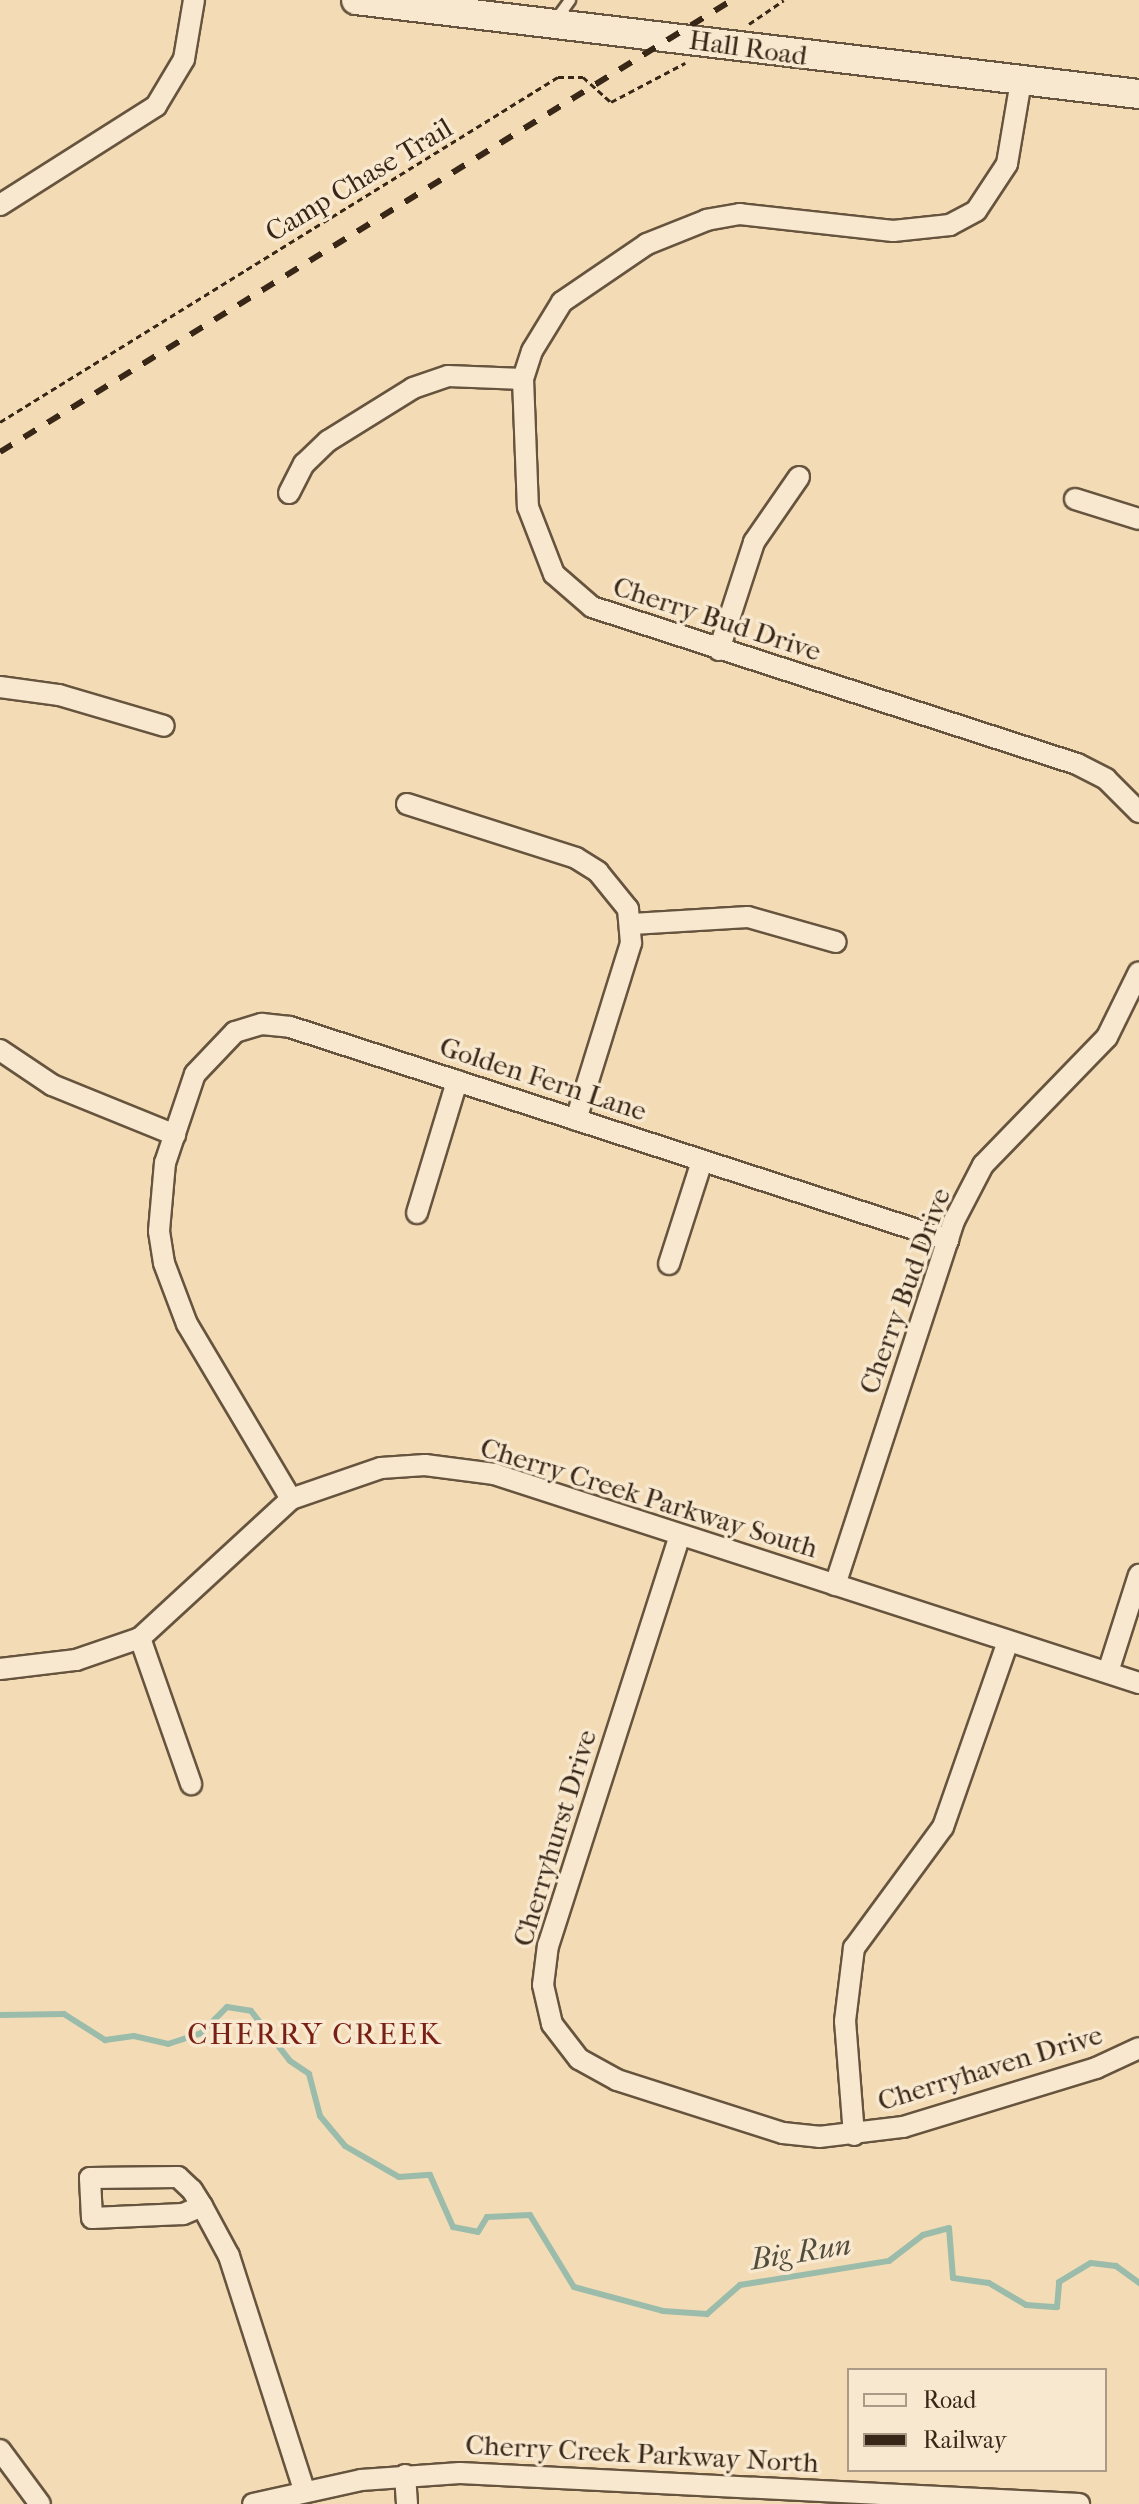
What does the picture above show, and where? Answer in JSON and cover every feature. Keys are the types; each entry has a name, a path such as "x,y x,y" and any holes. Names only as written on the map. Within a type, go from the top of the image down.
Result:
{"main road":[{"name":"Hall Road","path":"356,0 1139,94"}],"street":[{"path":"0,205 156,106 184,59 194,0"},
{"name":"Cherry Bud Drive","path":"1021,81 1007,164 976,211 923,232 740,214 707,220 647,244 562,302 532,351 523,379 528,507 554,574 592,607 1077,764 1106,779 1139,812"},
{"path":"289,493 304,464 328,441 413,388 448,376 523,379"},
{"path":"719,650 754,542 799,477"},
{"path":"1075,499 1139,519"},
{"path":"0,687 59,695 164,726"},
{"path":"407,804 576,858 616,890 632,924 576,1120"},
{"path":"632,924 748,917 836,942"},
{"name":"Cherry Bud Drive","path":"835,1585 948,1240 983,1165 1131,1018 1139,972"},
{"name":"Golden Fern Lane","path":"291,1499 171,1285 159,1198 175,1135 200,1068 235,1032 262,1024 290,1027 948,1240"},
{"path":"0,1050 52,1085 175,1135"},
{"path":"417,1213 457,1081"},
{"path":"669,1264 702,1161"},
{"name":"Cherry Creek Parkway South","path":"0,1669 76,1660 140,1638 291,1499 381,1468 425,1465 494,1474 1139,1683"},
{"name":"Cherryhurst Drive","path":"680,1535 548,1945 543,1985 552,2024 579,2059 617,2080 783,2133 854,2135"},
{"path":"1108,1672 1139,1575"},
{"path":"140,1638 191,1784"},
{"path":"854,2135 845,2021 854,1948 943,1827 1008,1641"},
{"name":"Cherryhaven Drive","path":"854,2135 903,2127 1081,2073 1139,2048"},
{"path":"202,2206 183,2214 92,2218 90,2178 178,2177 202,2206 229,2256 304,2490"},
{"path":"0,2450 40,2504"},
{"path":"405,2475 407,2504"},
{"name":"Cherry Creek Parkway North","path":"253,2504 304,2490 405,2475 671,2494 1079,2504"}],"lane":[{"path":"553,24 570,0"}],"path":[{"path":"747,31 750,21 784,0"},
{"name":"Camp Chase Trail","path":"0,422 558,77 583,77 611,102 690,61"}],"waterway":[{"name":"Big Run","path":"0,2015 64,2014 105,2040 134,2036 168,2044 201,2033 227,2007 251,2011 290,2061 309,2074 320,2116 345,2146 399,2177 430,2175 453,2227 478,2232 487,2217 530,2215 574,2287 663,2311 707,2314 740,2285 889,2261 923,2235 949,2228 953,2278 989,2283 1026,2305 1057,2307 1059,2282 1091,2263 1116,2266 1139,2283"}],"railway":[{"path":"0,452 732,0"}],"district":[{"name":"CHERRY CREEK","path":"315,2035"}]}
